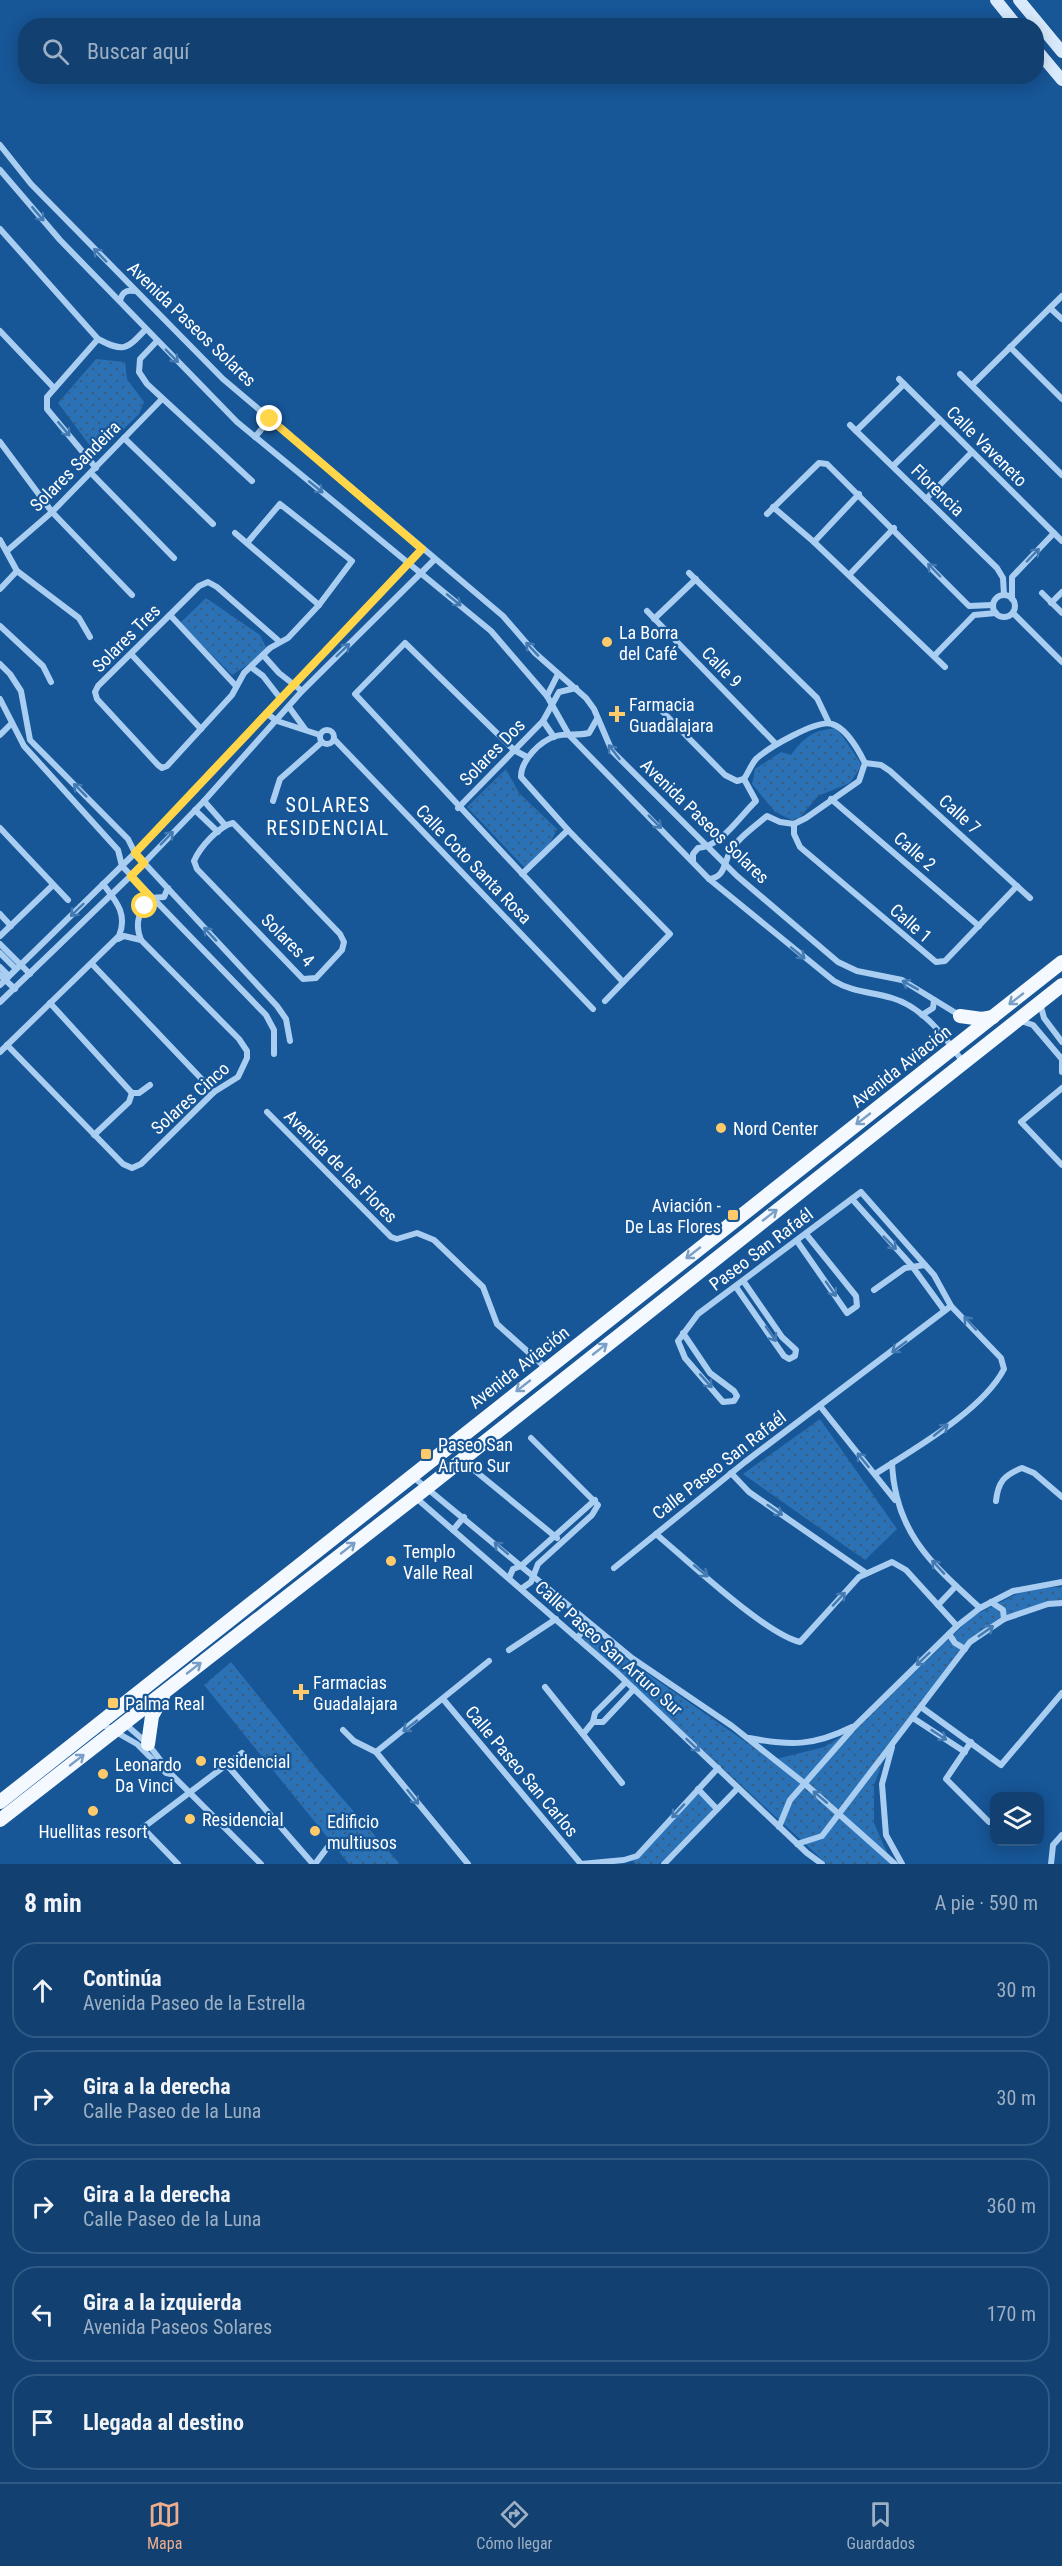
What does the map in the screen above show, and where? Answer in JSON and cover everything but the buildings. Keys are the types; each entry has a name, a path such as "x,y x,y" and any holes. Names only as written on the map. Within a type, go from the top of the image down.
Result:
{"main road":[{"path":"996,0 1011,18"},
{"path":"1019,0 1034,18"},
{"path":"1044,30 1062,52"},
{"path":"1044,59 1062,80"},
{"name":"Avenida Aviación","path":"0,1802 546,1368 1062,963"},
{"name":"Avenida Aviación","path":"0,1820 429,1486 1062,985"},
{"path":"960,1016 982,1019 993,1017"},
{"path":"145,1747 152,1716 168,1688"}],"street":[{"name":"Avenida Paseos Solares","path":"0,145 31,184 223,379 434,560 503,616 558,674 576,688 594,709 612,751 724,864 838,962 858,971 902,980 960,1016 973,1032"},
{"name":"Avenida Paseos Solares","path":"0,170 60,240 231,416 491,631 547,696 569,735 709,879 834,981 856,991 901,1001 922,1015 963,1062"},
{"path":"20,193 31,184"},
{"path":"0,228 98,339 120,348 128,348 146,329"},
{"path":"120,301 122,294 127,290 134,291"},
{"path":"972,385 1062,296"},
{"path":"1050,308 1062,319"},
{"path":"0,332 54,387"},
{"path":"98,339 54,387 47,397 47,409 93,471 174,558"},
{"path":"157,341 140,359 139,372 161,400 252,480"},
{"path":"1010,347 1062,399"},
{"path":"960,374 1062,475"},
{"name":"Calle Vaveneto","path":"856,431 901,382 1062,541"},
{"name":"Solares Sandeira","path":"8,550 52,512 161,400"},
{"path":"255,437 270,419"},
{"path":"893,466 940,420"},
{"name":"Florencia","path":"850,424 998,568 1003,578 1004,595"},
{"path":"124,438 213,524"},
{"path":"0,442 52,512 132,595"},
{"path":"926,499 971,453"},
{"path":"767,514 823,462 860,494 969,606 993,605"},
{"path":"814,542 860,494"},
{"name":"Solares Tres","path":"247,543 280,504 348,557 352,561 351,567 319,605 280,642 251,667 232,695 167,766 162,768 158,765 98,699 95,692 199,586 208,582 218,587 280,642"},
{"path":"773,507 814,542 945,667"},
{"path":"849,575 894,528"},
{"path":"235,533 319,605"},
{"path":"1013,613 1015,609 1012,599 1012,577 1054,533"},
{"path":"0,540 8,550 16,571 79,618 90,637"},
{"path":"3,979 135,853 422,549"},
{"path":"0,1002 144,863 204,801 302,690 434,560"},
{"path":"0,589 16,571"},
{"path":"688,573 817,698 829,723"},
{"path":"654,619 696,579"},
{"path":"1051,603 1062,592"},
{"path":"1042,593 1062,613"},
{"path":"993,605 999,596 1004,595 1012,599"},
{"path":"993,605 996,613 1001,617 1013,613"},
{"name":"Calle 9","path":"647,611 776,744"},
{"path":"934,656 974,615 996,613"},
{"path":"1013,613 1062,662"},
{"path":"170,615 236,686"},
{"path":"0,626 43,666 51,682"},
{"path":"458,808 354,694 405,643 514,750 526,757"},
{"path":"131,654 201,729"},
{"path":"263,655 279,673 302,690"},
{"path":"0,664 21,691 30,740 128,838 135,853 282,1012 289,1027 290,1041"},
{"path":"251,667 263,676 280,698"},
{"path":"547,696 558,674"},
{"path":"553,707 560,692 576,688"},
{"path":"0,699 24,746 117,849 122,866 272,1024 274,1054"},
{"path":"289,707 305,730"},
{"name":"Solares Dos","path":"553,707 506,762 458,808 623,982"},
{"path":"660,709 725,775 736,781 744,779 755,760 776,744 829,723 837,726 849,739 865,763 859,781 794,824 780,822 767,816 731,850 723,872 717,878 709,879"},
{"path":"266,713 277,721 305,730 321,738 329,744 334,739 330,730 326,730 321,738 280,779 274,790 273,801"},
{"path":"569,735 589,733 597,719"},
{"path":"543,721 554,737"},
{"path":"0,735 12,723"},
{"name":"Solares Dos","path":"568,830 521,777 521,766 526,757 554,737 569,735"},
{"name":"Calle Coto Santa Rosa","path":"334,739 593,1009"},
{"path":"24,746 30,740"},
{"name":"Calle 7","path":"865,763 881,765 890,771 1030,898"},
{"path":"693,862 693,854 698,848 706,847 722,836 756,801 744,779"},
{"name":"Calle 2","path":"831,800 979,926"},
{"name":"Solares 4","path":"204,801 225,825"},
{"path":"195,810 218,832"},
{"name":"Solares 4","path":"233,823 240,827 340,934 344,942 342,950 316,978 303,979 197,869 194,861 197,853 218,832 225,825 233,823"},
{"name":"Calle 1","path":"794,824 794,834 800,847 936,962 945,961 1017,886"},
{"path":"0,828 68,900"},
{"path":"522,874 568,830 670,934 604,1001"},
{"path":"103,884 120,906 123,926 115,941"},
{"path":"0,936 53,885"},
{"path":"151,898 164,897 168,888"},
{"name":"Solares Cinco","path":"7,1044 123,1164 136,1167 214,1092 238,1077 246,1065 247,1052 239,1039 141,940 136,922 151,898"},
{"path":"0,914 11,926"},
{"path":"0,1052 115,941 124,936 141,940"},
{"path":"0,944 18,967"},
{"path":"0,953 30,974"},
{"path":"92,964 214,1092"},
{"path":"0,967 3,979 15,989"},
{"path":"238,986 250,976"},
{"path":"922,1015 933,1008 934,1000"},
{"path":"1040,1002 1044,1018 1062,1042"},
{"path":"50,1003 132,1092 139,1093 150,1084"},
{"path":"1017,1020 1033,1025 1062,1058 1062,1072"},
{"path":"973,1032 975,1052"},
{"path":"1062,1088 1021,1122 1062,1165"},
{"path":"94,1135 129,1102 132,1092"},
{"name":"Avenida de las Flores","path":"267,1112 391,1237 396,1239 417,1233 434,1240 483,1287 497,1324 546,1368"},
{"name":"Paseo San Rafaél","path":"683,1333 698,1314 744,1282 861,1192 925,1265"},
{"path":"852,1199 912,1266 944,1310"},
{"path":"797,1241 843,1308 848,1313 852,1312 857,1306 856,1296 806,1234"},
{"path":"874,1290 905,1268 925,1265 934,1275 951,1306 1001,1359 1004,1369 995,1385 927,1442 875,1474"},
{"path":"926,1283 934,1275"},
{"path":"736,1287 783,1356 789,1359 795,1356 796,1350 793,1345 782,1336 744,1282"},
{"name":"Calle Paseo San Rafaél","path":"951,1306 731,1473 656,1534 752,1614 789,1639 800,1642 859,1577 892,1562 906,1570 957,1626"},
{"path":"683,1333 710,1373 734,1391 737,1396 734,1401 723,1402 685,1358 678,1341 683,1333"},
{"path":"820,1406 900,1506"},
{"path":"521,1589 531,1582 538,1564 596,1510 598,1505 531,1438"},
{"path":"892,1463 893,1489 912,1539 980,1608"},
{"path":"996,1501 997,1487 1002,1479 1022,1468 1034,1473 1062,1497"},
{"path":"474,1470 561,1542"},
{"path":"731,1473 749,1492 866,1573"},
{"name":"Calle Paseo San Arturo Sur","path":"412,1475 429,1486 632,1659 746,1737 804,1783 895,1864"},
{"name":"Calle Paseo San Arturo Sur","path":"415,1497 634,1689 797,1844 822,1864"},
{"path":"509,1578 513,1569 521,1566 595,1500"},
{"path":"453,1530 464,1517"},
{"path":"614,1568 656,1534"},
{"path":"779,1827 790,1800 804,1783 855,1726 957,1626 991,1602 1029,1587 1062,1582"},
{"path":"938,1605 956,1586"},
{"path":"991,1602 1003,1611 1004,1619"},
{"path":"797,1844 822,1836 965,1649 987,1629 1004,1619 1048,1604 1062,1603"},
{"path":"509,1650 556,1619"},
{"path":"577,1638 586,1628 596,1630"},
{"path":"949,1634 955,1643 965,1649"},
{"name":"Calle Paseo San Carlos","path":"376,1752 489,1661"},
{"path":"584,1733 595,1713 626,1682"},
{"path":"545,1687 622,1783"},
{"path":"592,1722 603,1722 634,1689"},
{"path":"921,1707 1001,1765 1062,1693"},
{"name":"Calle Paseo San Carlos","path":"443,1700 581,1864 624,1860 637,1856 718,1768"},
{"path":"913,1718 965,1752"},
{"path":"105,1720 120,1726 145,1747 261,1864"},
{"path":"105,1720 120,1726 145,1747"},
{"path":"746,1737 780,1744 825,1741 855,1726"},
{"path":"343,1730 354,1741 376,1752 468,1864"},
{"path":"894,1742 882,1784 886,1835 902,1864"},
{"path":"971,1742 946,1779 989,1822"},
{"path":"132,1836 242,1754"},
{"path":"227,1765 314,1864 327,1848"},
{"path":"664,1864 738,1788"},
{"path":"699,1789 717,1809"},
{"path":"143,1828 178,1864"},
{"path":"1052,1864 1053,1845 1062,1835"}],"shaded area":[{"path":"96,359 125,362 127,379 144,402 139,414 97,455 58,403"},
{"path":"206,598 260,635 266,647 255,660 232,675 180,623"},
{"path":"837,728 862,765 850,783 818,796 796,822 775,812 752,784 755,769 781,752 791,755 801,743 816,732"},
{"path":"506,769 519,793 557,829 544,851 524,867 467,807"},
{"path":"820,1419 897,1529 865,1560 743,1474"},
{"path":"1062,1587 1062,1602 1046,1603 1000,1617 966,1645 889,1745 874,1785 874,1823 892,1864 827,1864 582,1639 589,1633 772,1760 824,1747 859,1726 973,1616 1029,1588"},
{"path":"231,1662 321,1774 400,1864 349,1864 204,1685"},
{"path":"699,1791 716,1808 659,1864 636,1864 631,1859"}],"place":[{"name":"La Borra del Café","path":"607,642"},
{"name":"Farmacia Guadalajara","path":"617,714"},
{"name":"Nord Center","path":"721,1128"},
{"name":"Aviación - De Las Flores","path":"733,1215"},
{"name":"Paseo San Arturo Sur","path":"426,1454"},
{"name":"Templo Valle Real","path":"391,1561"},
{"name":"Farmacias Guadalajara","path":"301,1692"},
{"name":"Palma Real","path":"113,1703"},
{"name":"residencial","path":"201,1761"},
{"name":"Leonardo Da Vinci","path":"103,1774"},
{"name":"Huellitas resort","path":"93,1811"},
{"name":"Residencial","path":"190,1819"},
{"name":"Edificio multiusos","path":"315,1831"}],"district":[{"name":"SOLARES RESIDENCIAL","path":"328,816"}],"route":[{"path":"145,906 151,898 131,876 144,863 135,853 422,549 270,419"}]}
